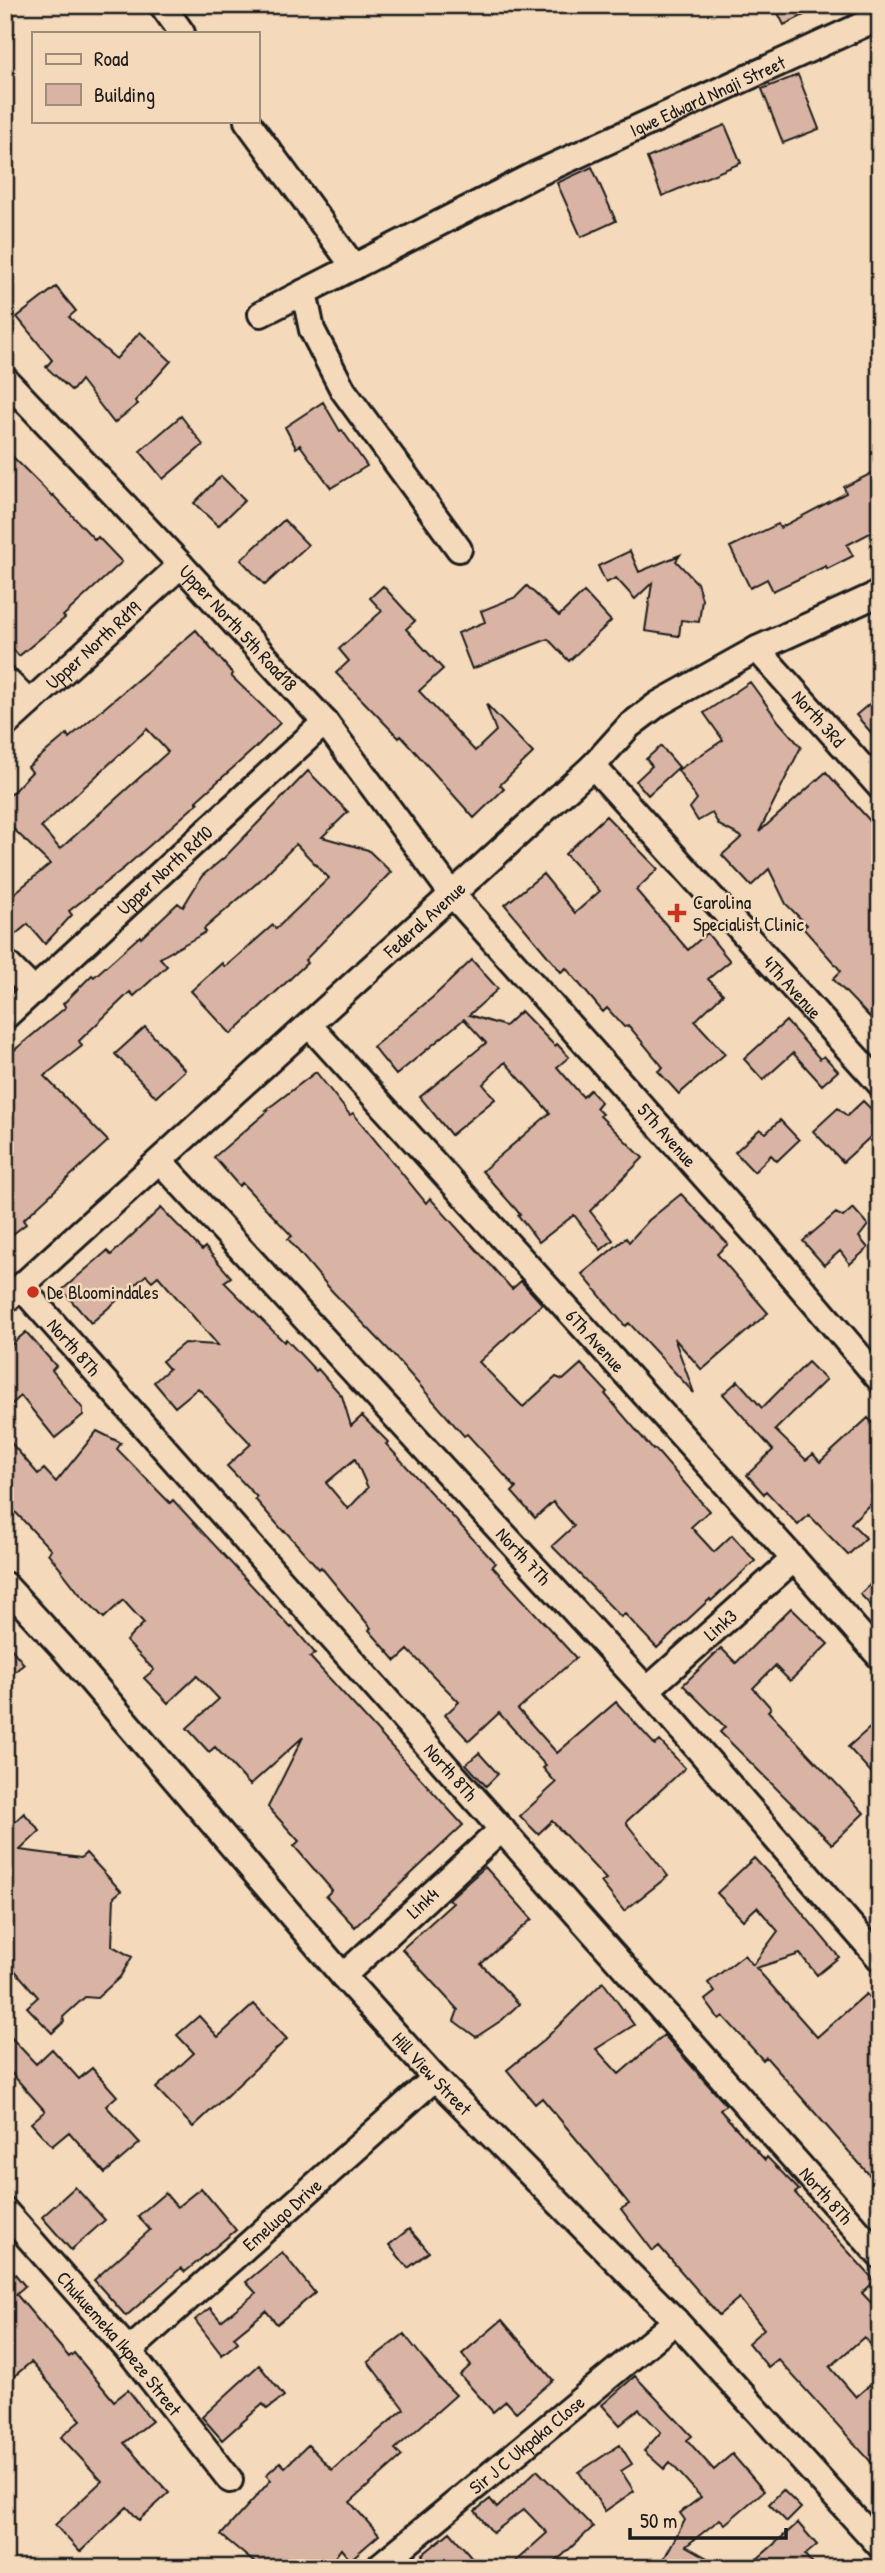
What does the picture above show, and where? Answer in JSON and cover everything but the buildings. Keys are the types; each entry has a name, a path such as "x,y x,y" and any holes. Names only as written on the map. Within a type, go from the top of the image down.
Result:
{"street":[{"path":"162,5 181,32"},
{"name":"Igwe Edward Nnaji Street","path":"261,314 534,175 880,17"},
{"path":"248,122 355,267"},
{"path":"304,292 312,330 343,390 459,549"},
{"name":"Upper North 5th Road18","path":"5,379 325,722 453,894"},
{"name":"Upper North Rd19","path":"5,725 181,565"},
{"name":"Federal Avenue","path":"13,1294 593,766 629,726 658,704 757,649 880,593"},
{"name":"North 3Rd","path":"757,649 880,787"},
{"path":"5,679 29,703"},
{"name":"Upper North Rd10","path":"5,1017 325,722"},
{"name":"4Th Avenue","path":"593,766 880,1084"},
{"name":"5Th Avenue","path":"453,894 753,1231 880,1380"},
{"path":"5,962 34,991"},
{"name":"6Th Avenue","path":"310,1026 880,1657"},
{"name":"North 7Th","path":"160,1161 647,1690 880,1959"},
{"name":"North 8Th","path":"13,1294 502,1829 880,2256"},
{"name":"Link3","path":"647,1690 794,1559"},
{"name":"Hill View Street","path":"5,1585 63,1648 342,1976 435,2078 676,2321 880,2546"},
{"name":"Link4","path":"342,1976 502,1829"},
{"name":"Emelugo Drive","path":"129,2351 435,2078"},
{"name":"Chukuemeka Ikpeze Street","path":"5,2211 129,2351 230,2480"},
{"name":"Sir J C Ukpaka Close","path":"377,2568 676,2321"}],"place":[{"name":"Carolina Specialist Clinic","path":"677,913"},
{"name":"De Bloomindales","path":"33,1292"}]}
